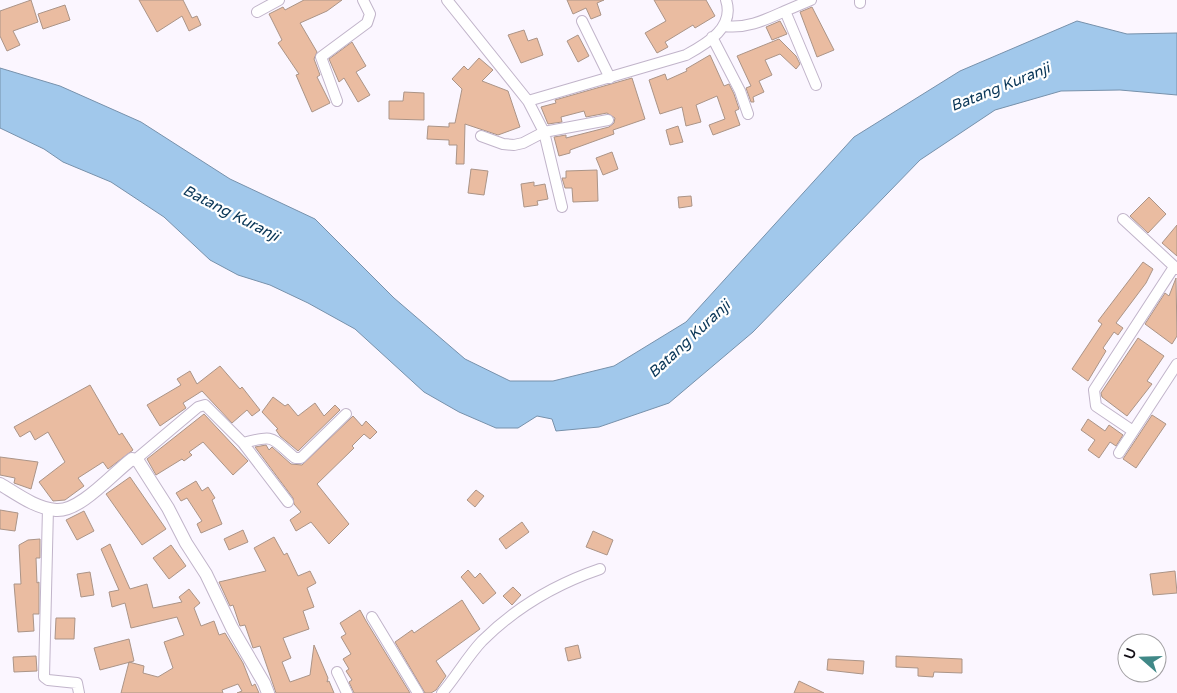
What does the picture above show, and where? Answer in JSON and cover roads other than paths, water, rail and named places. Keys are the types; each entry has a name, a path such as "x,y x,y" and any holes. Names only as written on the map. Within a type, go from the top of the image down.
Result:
{"street":[{"path":"257,12 279,0"},
{"path":"337,101 320,58 367,23 370,14 363,0"},
{"path":"447,0 528,101 544,132 562,207"},
{"path":"528,101 686,55 724,26 729,15 726,0"},
{"path":"724,26 736,28 755,24 811,0"},
{"path":"785,11 816,85"},
{"path":"582,21 610,78"},
{"path":"712,37 740,91 748,114"},
{"path":"481,136 503,144 514,145 523,143 544,132 608,120"},
{"path":"1123,219 1176,268 1094,390 1096,406 1133,431"},
{"path":"1119,453 1177,364"},
{"path":"0,484 20,497 48,508 65,509 83,500 202,405 211,408 243,443 288,502"},
{"path":"243,443 271,438 280,442 295,458 301,458 346,414"},
{"path":"132,461 168,508 186,543 206,574 232,628 268,693"},
{"path":"48,508 44,677 48,680 77,683 80,693"},
{"path":"442,693 482,641 503,624 541,595 574,578 600,569"},
{"path":"372,617 418,693"},
{"path":"337,672 347,693"}],"water":[{"name":"Batang Kuranji","path":"1077,21 1127,34 1177,33 1177,95 1120,90 1061,91 995,110 920,160 753,332 669,403 599,427 556,431 552,419 537,416 518,428 496,428 459,412 424,392 355,329 308,303 270,285 238,275 210,260 164,217 111,182 63,162 44,149 0,128 0,68 60,86 141,122 230,179 315,219 394,298 465,359 510,381 553,381 614,366 686,322 854,137 960,71"}]}
